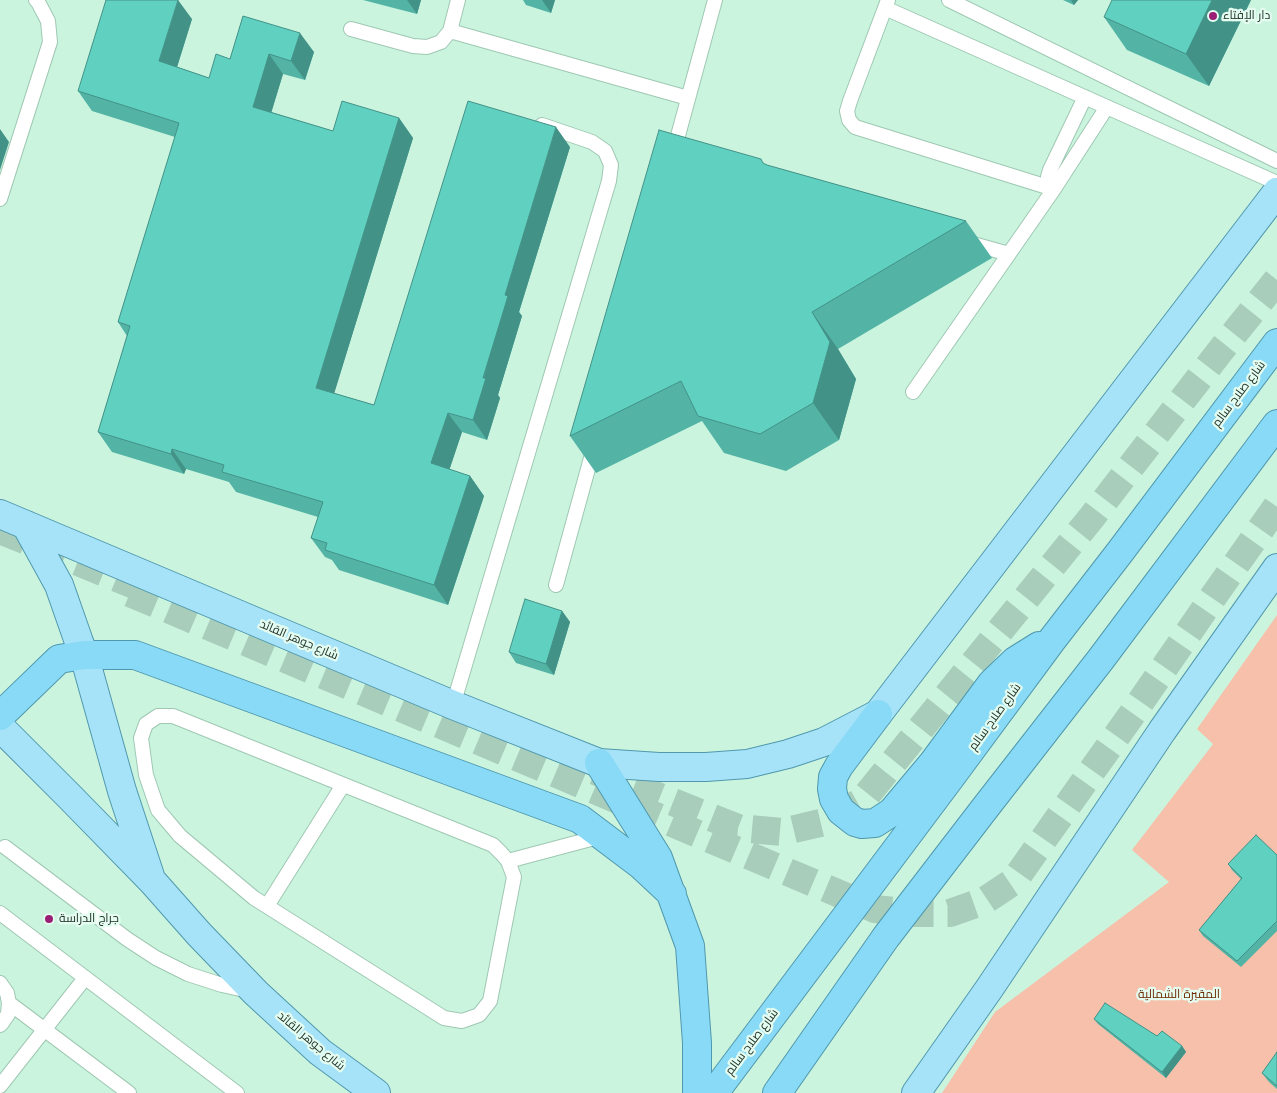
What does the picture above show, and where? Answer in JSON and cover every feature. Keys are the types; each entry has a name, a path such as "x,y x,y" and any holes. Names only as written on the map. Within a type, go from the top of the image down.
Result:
{"highway":[{"name":"شارع صلاح سالم","path":"714,1093 1052,640 1277,343"},
{"path":"777,1093 886,937 984,808 1101,660 1277,424"},
{"path":"878,714 839,766 833,777 832,789 834,799 841,811 855,822 862,824 875,823 892,812 933,763 979,699 999,676 1015,661 1052,640"},
{"path":"0,716 59,659 84,655 135,656 580,819 641,865 672,894"},
{"path":"599,763 658,858 690,946 697,1043 697,1093"}],"main road":[{"path":"878,714 1277,192"},
{"name":"شارع جوهر القائد","path":"0,514 453,705 599,763 659,767 706,767 747,764 788,754 824,742 878,714"},
{"path":"26,525 59,585 84,655 122,791 153,882"},
{"path":"916,1093 989,989 1162,731 1277,568"},
{"name":"شارع جوهر القائد","path":"0,727 153,882 199,934 256,993 320,1052 376,1093"}],"lane":[{"path":"0,199 50,42 48,20 36,0"},
{"path":"351,28 413,46 427,47 441,42 450,31 458,0"},
{"path":"671,162 715,0"},
{"path":"949,0 1277,161"},
{"path":"1054,189 856,127 848,120 846,111 887,4 1085,97 1277,182"},
{"path":"450,31 688,98"},
{"path":"1054,189 1048,177 1050,170 1085,97"},
{"path":"913,392 1054,189 1107,107"},
{"path":"1160,131 1171,109"},
{"path":"453,705 609,181 611,166 605,151 592,142 530,121"},
{"path":"953,239 1009,254"},
{"path":"556,585 598,432"},
{"path":"158,716 173,716 343,785 493,845 508,861 514,877 490,1001 479,1015 462,1021 444,1018 254,898 180,836 158,810 146,775 141,738 146,724 158,716"},
{"path":"267,906 343,785"},
{"path":"508,861 602,836"},
{"path":"5,847 127,939 156,958 197,977 256,993"},
{"path":"0,913 237,1093"},
{"path":"3,1086 85,978"},
{"path":"0,982 7,993 9,1003 8,1014 0,1025"},
{"path":"9,1003 130,1093"}],"green space":[{"name":"المقبرة الشمالية","path":"1277,615 1277,1093 942,1093 995,1012 1169,882 1132,850 1213,744 1197,729"}],"building":[{"path":"106,0 178,0 159,61 209,78 216,54 230,59 243,16 300,33 291,61 269,54 253,107 333,131 342,101 399,118 316,388 374,405 468,101 556,127 505,295 508,296 483,378 486,378 473,420 448,413 431,463 470,476 434,585 325,550 327,543 311,538 323,502 222,472 224,465 172,449 171,454 98,432 130,326 118,322 179,123 78,91"},
{"path":"1112,0 1212,0 1186,54 1104,17"},
{"path":"659,130 761,159 767,165 966,221 812,312 830,342 813,403 760,434 698,416 681,381 570,436"},
{"path":"525,599 562,611 546,664 509,652"},
{"path":"1256,835 1277,855 1277,921 1237,961 1199,930 1242,878 1228,864"},
{"path":"1105,1003 1157,1036 1162,1031 1182,1046 1162,1072 1094,1019"},
{"path":"1277,1052 1277,1086 1262,1073"}],"tunnel":[{"path":"595,771 738,828 782,832 824,822 862,801 1092,517 1277,280"},
{"path":"130,593 875,909 914,913 950,913 984,901 1014,881 1277,506"},
{"path":"0,530 151,592"}],"place":[{"name":"دار الإفتاء","path":"1213,16"},
{"name":"جراج الدراسة","path":"49,919"}]}
